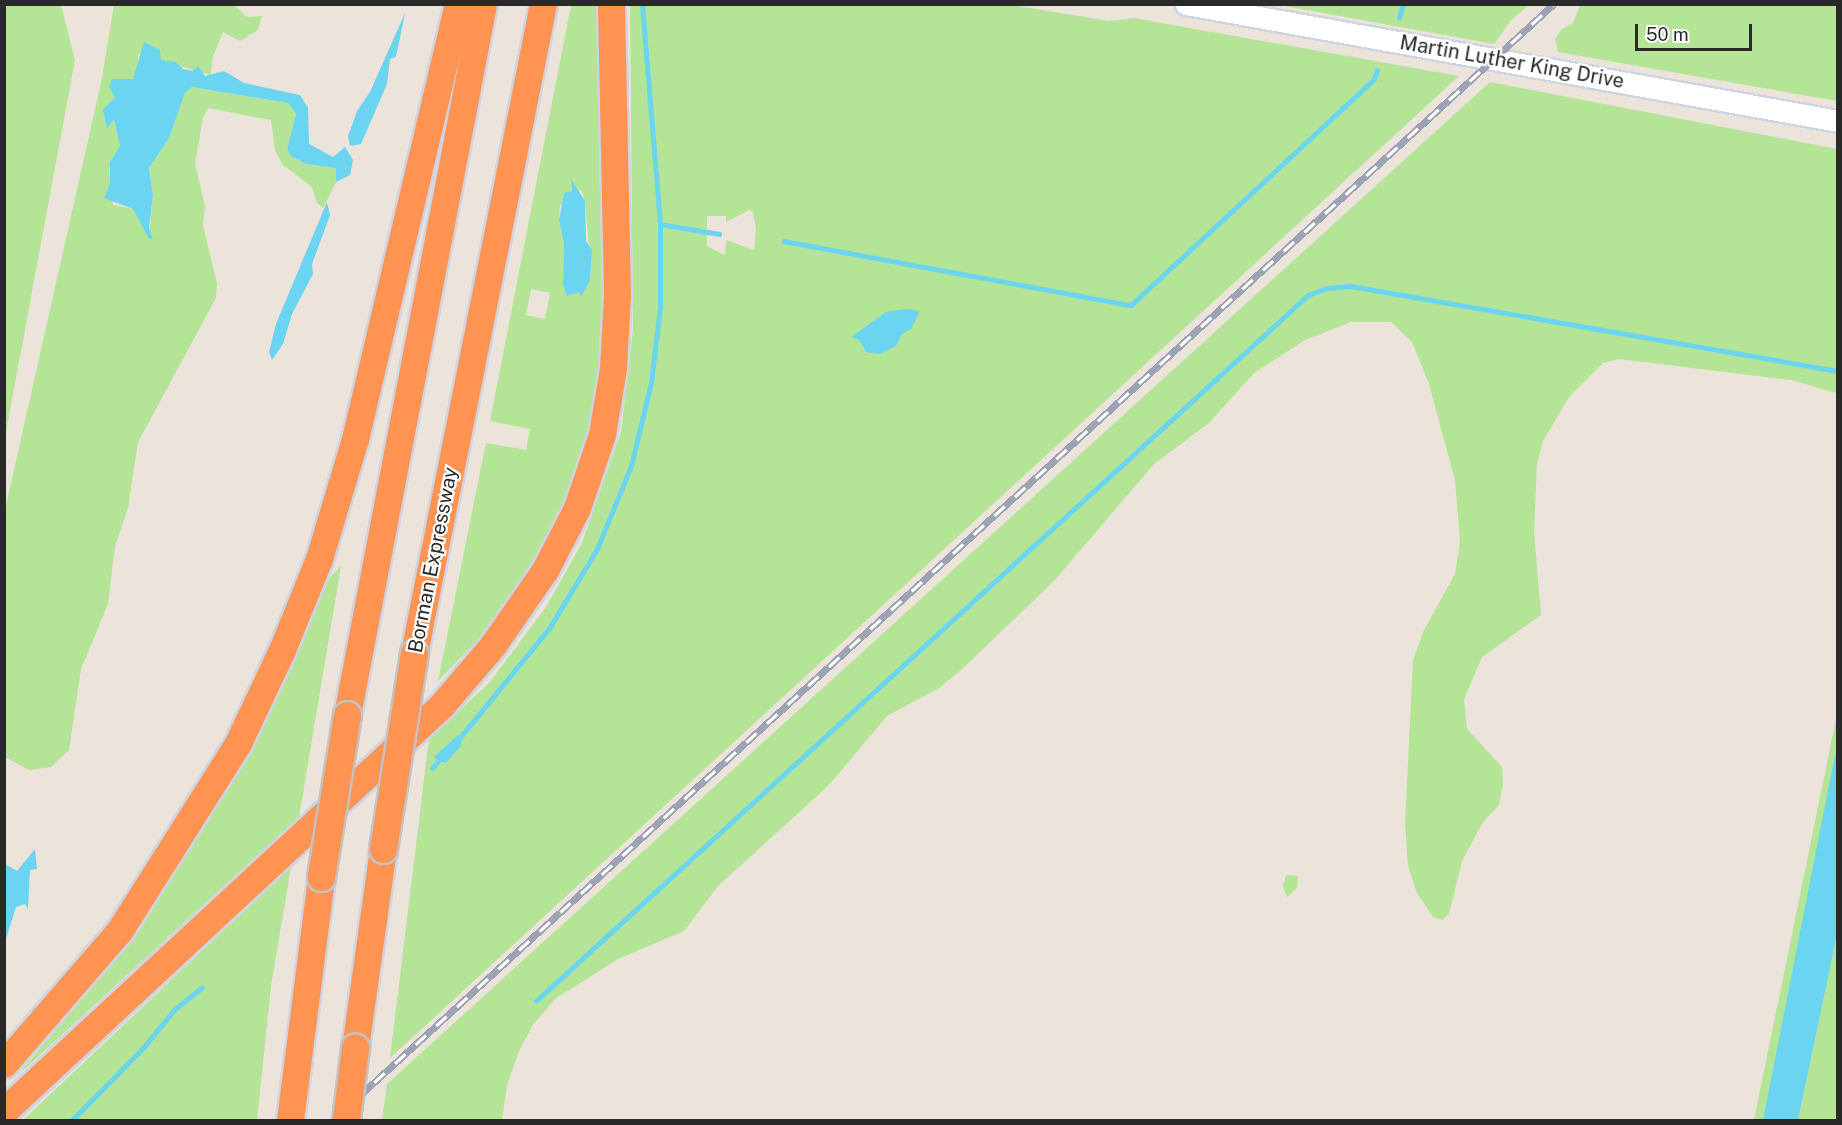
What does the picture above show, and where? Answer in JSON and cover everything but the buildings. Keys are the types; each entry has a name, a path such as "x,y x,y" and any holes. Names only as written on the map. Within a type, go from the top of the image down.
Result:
{"highway":[{"path":"4,1064 120,930 238,743 282,650 319,560 355,439 458,4"},
{"path":"291,1108 321,877 347,715 483,4"},
{"name":"Borman Expressway","path":"346,1120 383,849 414,653 543,4"},
{"path":"4,1111 442,705 493,645 545,570 577,508 602,434 613,368 616,294 611,4"}],"main road":[{"name":"Martin Luther King Drive","path":"1186,4 1838,121"}],"green space":[{"path":"1529,4 1511,20 1494,44 1279,5"},
{"path":"5,5 61,5 75,60 5,437"},
{"path":"114,5 235,5 247,17 262,16 258,30 240,41 223,32 212,59 211,75 138,54 138,73 110,104 107,127 114,120 120,146 109,171 113,205 133,209 149,238 153,195 149,168 169,138 185,93 192,87 288,103 296,114 287,149 291,156 306,164 336,168 336,182 323,208 317,203 312,187 282,164 275,150 271,120 208,108 203,117 195,163 205,206 203,225 217,284 216,298 138,442 128,508 115,546 108,604 81,669 69,750 51,767 29,770 5,757 5,510 102,78"},
{"path":"571,5 599,5 602,306 598,368 587,434 570,488 523,584 495,622 438,681 486,443 526,450 530,429 490,421","holes":["571,181 576,190 582,191 585,201 591,269 590,280 579,292 571,294 563,285 564,244 559,220 560,206 572,191","531,289 550,293 545,319 526,315"]},
{"path":"630,5 1012,5 1109,21 1134,18 1459,76 390,1058 429,739 490,682 546,607 582,543 621,432 633,329","holes":["749,210 753,212 756,228 754,250 726,240 725,255 707,246 707,216 726,216 726,222","902,334 896,346 866,352 859,340"]},
{"path":"1580,5 1837,5 1837,101 1558,52 1555,39 1562,29 1573,23"},
{"path":"1490,82 1837,149 1837,393 1791,380 1619,359 1603,363 1569,397 1543,441 1537,464 1534,531 1541,615 1482,657 1464,699 1467,729 1502,767 1503,784 1499,805 1483,822 1462,861 1449,914 1442,920 1433,917 1417,893 1408,866 1405,823 1413,660 1424,630 1455,574 1460,542 1455,480 1429,384 1412,342 1391,322 1351,322 1305,340 1254,373 1209,423 1154,464 1054,581 961,670 939,688 887,716 829,785 718,886 684,931 618,959 555,999 533,1025 519,1051 507,1085 502,1120 382,1120 387,1084"},
{"path":"341,566 299,817 17,1076 107,969 197,839 246,759 330,577"},
{"path":"1837,714 1837,745 1819,850 1763,1120 1754,1120"},
{"path":"291,867 271,986 257,1120 23,1120"},
{"path":"1286,875 1298,876 1297,888 1287,897 1283,886"},
{"path":"1837,935 1837,1120 1798,1120 1810,1062"}],"water":[{"path":"405,13 396,57 390,59 387,84 361,144 350,146 348,136 357,111 370,92"},
{"path":"144,42 160,50 161,60 176,62 183,69 192,71 198,66 205,76 224,71 244,83 300,95 308,108 309,144 333,157 345,147 353,160 350,175 336,182 336,168 306,164 291,156 287,149 296,114 288,103 192,87 185,93 169,138 149,168 153,195 149,228 153,239 149,239 133,209 104,198 110,184 110,162 120,146 114,120 107,128 103,110 115,97 109,87 112,79 133,79"},
{"path":"571,179 585,201 586,241 592,250 590,280 581,297 579,292 567,296 563,285 564,244 559,220 564,193 572,191"},
{"path":"327,202 330,215 312,264 313,274 292,314 283,344 272,360 269,352 276,324"},
{"path":"906,309 920,311 911,329 902,334 896,346 880,354 866,352 859,340 851,337 886,312"},
{"path":"458,735 462,736 461,746 446,763 438,761 434,757"},
{"path":"1837,745 1837,935 1798,1120 1763,1120"},
{"path":"35,849 37,869 30,870 28,909 25,904 16,907 5,942 5,864 17,871"}],"waterway":[{"path":"458,740 550,627 597,549 631,466 651,383 660,308 660,224 642,4"},
{"path":"1399,18 1403,4"},
{"path":"784,241 1131,305 1374,79 1377,70"},
{"path":"660,224 719,234"},
{"path":"536,1001 1308,295 1327,288 1351,286 1838,371"},
{"path":"432,768 440,759"},
{"path":"72,1120 144,1047 174,1010 202,987"}],"railway":[{"path":"333,1120 1554,4"}]}
